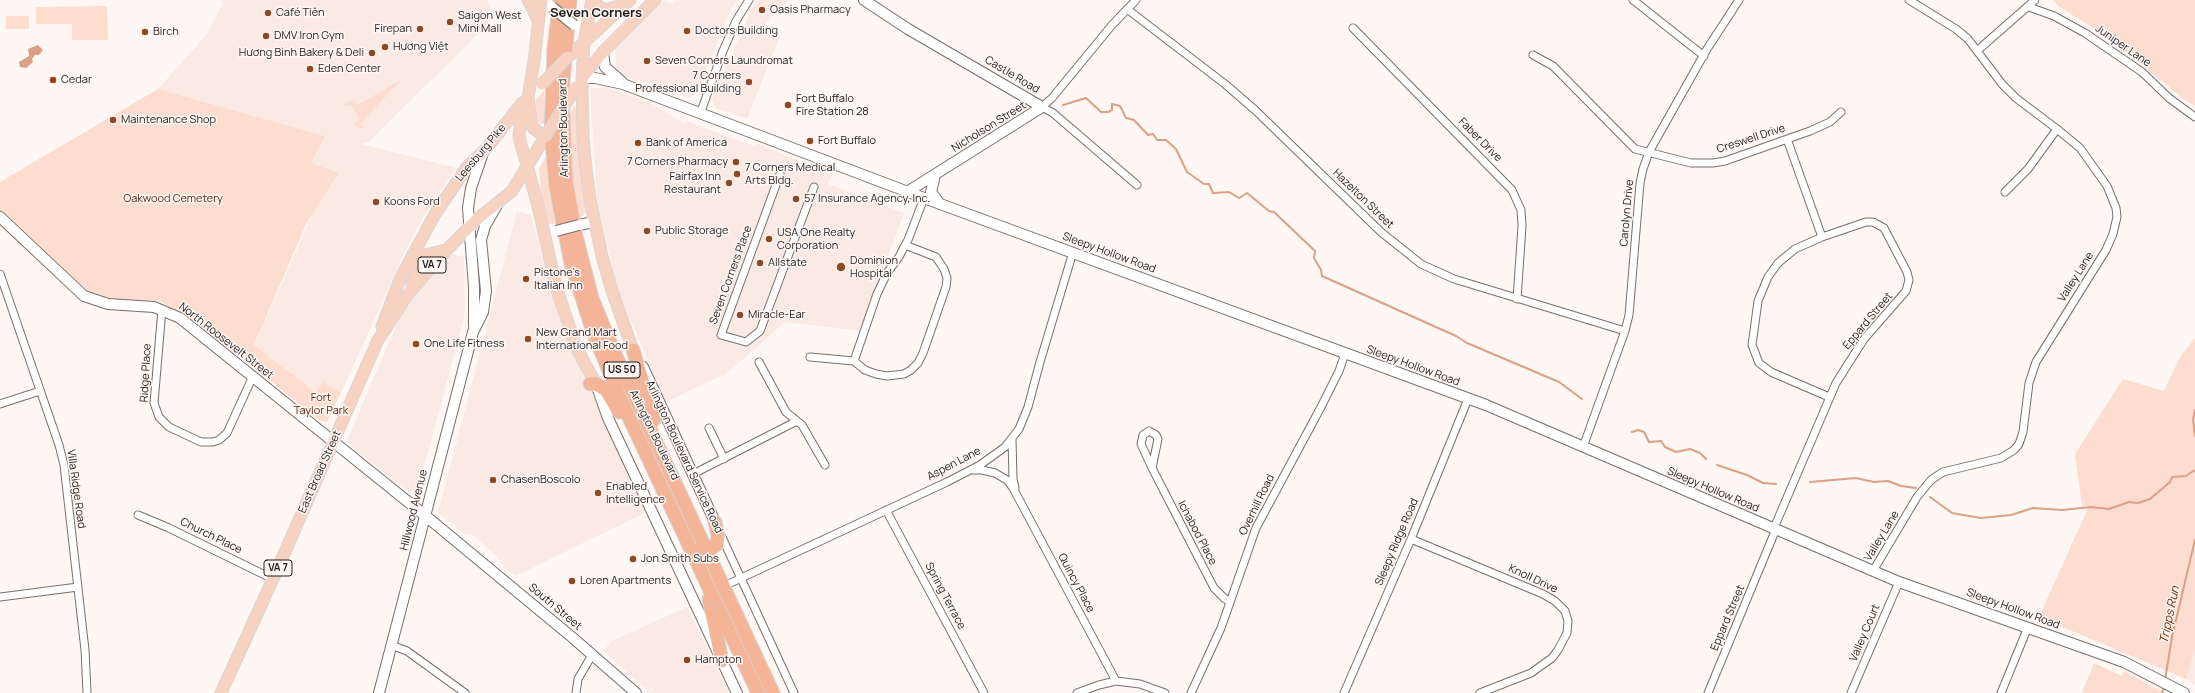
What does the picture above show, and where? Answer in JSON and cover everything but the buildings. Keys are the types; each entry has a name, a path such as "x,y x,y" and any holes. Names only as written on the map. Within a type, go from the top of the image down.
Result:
{"highway":[{"name":"Arlington Boulevard","path":"570,0 562,93 566,182 571,218 590,291 602,325 674,477 773,693"},
{"name":"Arlington Boulevard","path":"556,4 552,130 556,187 571,263 592,329 642,445 758,693"},
{"path":"633,350 647,398 674,477"},
{"path":"593,384 606,390 662,488"},
{"path":"642,445 660,471 695,545 702,550 708,551 717,544 718,536 715,522"},
{"path":"703,576 722,661"}],"main road":[{"path":"528,0 535,13 539,28"},
{"path":"584,43 580,32 556,4 542,0 528,98 521,113 519,128 521,149 537,202 542,234 556,290 579,354 738,693"},
{"path":"593,0 599,7 606,10 628,2"},
{"name":"Arlington Boulevard Service Road","path":"593,0 584,43 579,82 583,138 594,222 612,291 633,350 715,522"},
{"name":"VA 7","path":"545,137 579,82 603,52 654,0"},
{"name":"Castle Road","path":"864,0 908,29 1042,107"},
{"name":"Leesburg Pike","path":"378,340 391,301 413,254 454,185 467,167 486,149 528,98 568,57 628,2"},
{"name":"Sleepy Hollow Road","path":"603,52 605,67 623,84"},
{"name":"Sleepy Hollow Road","path":"579,82 595,78 623,84 907,192 1468,399 1583,446 1899,582 2028,627 2146,671 2184,693"},
{"path":"528,98 532,127 545,137"},
{"name":"Nicholson Street","path":"907,192 1042,107"},
{"name":"East Broad Street","path":"221,693 378,340 407,296 421,278 468,228 512,191 545,137"},
{"name":"Hillwood Avenue","path":"473,332 474,287 468,228 471,188 480,159 486,149"},
{"path":"935,175 931,192 940,204"},
{"name":"Hillwood Avenue","path":"379,693 473,332 483,312 486,291 481,240 485,226 500,202"},
{"name":"North Roosevelt Street","path":"0,217 84,296 108,304 162,309 180,318 425,516"},
{"path":"542,234 594,222"},
{"path":"407,296 417,271 413,254 426,255 448,249"},
{"name":"South Street","path":"425,516 457,541 636,693"}],"street":[{"path":"700,114 723,51 736,21 749,0"},
{"name":"Nicholson Street","path":"1042,107 1136,0"},
{"path":"1633,0 1704,56"},
{"name":"Carolyn Drive","path":"1583,446 1625,330 1631,302 1640,184 1650,152 1704,56 1739,0"},
{"name":"Valley Lane","path":"1874,571 1917,497 1931,480 1943,472 2001,458 2014,450 2019,444 2023,432 2029,383 2036,362 2114,234 2116,225 2116,208 2107,186 2080,148 2016,98 1997,78 1978,50 1956,29 1909,0"},
{"path":"1978,50 2036,0"},
{"name":"Juniper Lane","path":"2029,7 2054,16 2085,33 2142,72 2169,98 2195,117"},
{"name":"Hazelton Street","path":"1127,9 1170,41 1249,105 1381,232 1409,256 1449,277 1517,299 1625,330"},
{"name":"Faber Drive","path":"1353,28 1512,190 1521,210 1522,226 1517,299"},
{"name":"Creswell Drive","path":"1532,56 1553,66 1628,144 1635,149 1691,163 1713,163 1787,140 1830,122 1841,112"},
{"name":"Castle Road","path":"1042,107 1053,113 1137,185"},
{"path":"2005,192 2028,169 2057,129"},
{"path":"1787,140 1822,237"},
{"name":"Seven Corners Place","path":"780,174 721,334 746,342 760,331 814,187"},
{"path":"854,361 877,294 887,272 905,245 924,198"},
{"name":"Eppard Street","path":"1708,693 1829,397 1844,368 1864,339 1904,295 1908,280 1907,272 1887,232 1878,224 1866,222 1822,237 1795,249 1778,263 1768,276 1758,301 1752,345 1755,357 1762,367 1829,397"},
{"path":"810,357 854,361 865,370 887,376 897,375 912,370 924,353 946,287 947,278 941,262 936,257 905,245"},
{"name":"Aspen Lane","path":"724,586 968,471 1000,451 1012,439 1023,422 1073,252"},
{"name":"Villa Ridge Road","path":"0,274 59,445 64,465 89,688 88,693"},
{"name":"Ridge Place","path":"162,309 154,403 159,417 169,427 202,442 213,442 219,440 227,433 253,376"},
{"name":"Overhill Road","path":"1191,693 1214,645 1256,528 1327,395 1345,354"},
{"path":"758,362 786,412 802,425 825,465"},
{"path":"0,404 40,391"},
{"name":"Sleepy Ridge Road","path":"1344,693 1411,539 1468,399"},
{"path":"693,474 797,421"},
{"path":"709,428 724,459"},
{"name":"Quincy Place","path":"1012,439 1013,479 1017,494"},
{"name":"Ichabod Place","path":"1152,468 1214,588 1230,602"},
{"name":"Quincy Place","path":"968,471 982,470 995,473 1007,480 1017,494 1116,682"},
{"name":"Spring Terrace","path":"886,510 984,693"},
{"name":"Church Place","path":"138,515 175,531 273,579"},
{"name":"Arlington Boulevard Service Road","path":"715,522 794,693"},
{"name":"Knoll Drive","path":"1411,539 1543,594 1555,601 1565,611 1568,620 1567,633 1552,658 1531,673 1480,693"},
{"name":"Valley Court","path":"1851,693 1899,582"},
{"path":"0,596 78,587"},
{"path":"2001,693 2028,627"},
{"path":"391,645 407,651 465,693"},
{"path":"576,693 578,679 592,655"},
{"path":"1077,693 1099,685 1116,682 1140,684 1165,693"}],"shaded area":[{"path":"221,0 487,0 493,19 370,141 362,144 456,168 424,216 405,251 341,393 324,382 315,392 254,346 314,211 339,174 311,163 325,136 158,89 207,34 223,3"},
{"path":"665,0 673,4 677,0 738,0 731,8 697,92 690,98 617,74 615,49"},
{"path":"756,0 789,0 765,24 780,36 747,119 716,108 712,99"},
{"path":"38,45 43,50 39,55 35,55 32,59 33,62 26,68 20,67 19,62 29,56 28,49"},
{"path":"606,87 653,104 685,124 686,121 754,146 756,143 832,175 828,184 904,213 860,331 785,322 724,376 723,375 665,402 617,288 597,198 590,89"},
{"path":"517,211 531,215 548,280 569,343 646,512 516,576 503,566 496,555 470,533 465,535 438,513"},
{"path":"448,253 464,257 465,313 418,490 410,493 351,446 348,438 398,321"},
{"path":"687,607 729,693 651,693 603,651 612,641"},
{"path":"2195,650 2195,685 2186,679"}],"green space":[{"path":"2054,0 2195,0 2195,106 2185,100 2106,36 2058,6"},
{"path":"107,6 108,40 72,40 72,24 36,24 36,7"},
{"path":"6,16 29,16 29,29 6,29"},
{"path":"401,80 360,124 363,128 360,129 356,126 354,123 360,120 351,105 346,106 345,104 354,100 357,105"},
{"name":"Oakwood Cemetery","path":"158,89 325,136 311,163 339,173 306,224 254,345 315,392 324,382 341,393 327,422 320,421 245,360 160,301 114,299 87,292 0,212 0,182"},
{"path":"544,90 544,123 540,124 535,118 536,100"},
{"path":"574,106 577,107 581,178 586,212 581,218 577,219 571,176 567,119"},
{"path":"547,155 556,224 549,224 545,219 542,207 539,168"},
{"path":"2195,338 2195,650 2186,679 2039,617 2089,506 2082,506 2075,454 2123,379 2164,391 2180,357"},
{"path":"2094,663 2122,676 2124,671 2164,693 2082,693"}],"waterway":[{"path":"1063,105 1086,98 1101,112 1108,112 1112,110 1112,104 1120,106 1126,118 1134,120 1148,135 1153,134 1157,140 1166,140 1176,149 1187,172 1204,184 1209,184 1213,193 1229,192 1239,198 1247,193 1269,211 1274,212 1315,251 1314,258 1321,270 1322,276 1456,336 1467,343 1559,382 1582,399"},
{"name":"Tripps Run","path":"2195,410 2193,420 2195,436"},
{"path":"1632,432 1638,430 1644,432 1649,442 1661,441 1665,447 1676,452 1690,449 1700,453 1706,459"},
{"path":"1717,465 1747,475 1763,483 1776,484"},
{"path":"1930,497 1952,513 1981,518 2011,515 2033,508 2062,510 2091,507 2109,509 2129,502 2138,503 2150,499 2170,482 2172,477 2186,476 2195,470"},
{"path":"1810,482 1856,478 1874,482 1888,481 1901,486 1916,488"},
{"name":"Tripps Run","path":"2165,680 2172,637 2195,540"},
{"name":"Tripps Run","path":"2162,693 2164,686"}],"place":[{"name":"Oasis Pharmacy","path":"762,10"},
{"name":"Café Tiên","path":"268,13"},
{"name":"Saigon West Mini Mall","path":"450,22"},
{"name":"Firepan","path":"420,29"},
{"name":"Doctors Building","path":"687,31"},
{"name":"Birch","path":"145,32"},
{"name":"DMV Iron Gym","path":"266,36"},
{"name":"Hương Việt","path":"385,47"},
{"name":"Hương Bình Bakery & Deli","path":"372,53"},
{"name":"Seven Corners Laundromat","path":"647,61"},
{"name":"Eden Center","path":"310,69"},
{"name":"Cedar","path":"53,80"},
{"name":"7 Corners Professional Building","path":"749,82"},
{"name":"Fort Buffalo Fire Station 28","path":"788,105"},
{"name":"Maintenance Shop","path":"113,120"},
{"name":"Fort Buffalo","path":"810,141"},
{"name":"Bank of America","path":"638,143"},
{"name":"7 Corners Pharmacy","path":"736,162"},
{"name":"7 Corners Medical Arts Bldg.","path":"737,174"},
{"name":"Fairfax Inn Restaurant","path":"729,183"},
{"name":"57 Insurance Agency, Inc.","path":"796,199"},
{"name":"Koons Ford","path":"376,202"},
{"name":"Public Storage","path":"647,231"},
{"name":"USA One Realty Corporation","path":"769,239"},
{"name":"Allstate","path":"760,263"},
{"name":"Dominion Hospital","path":"841,267"},
{"name":"Pistone’s Italian Inn","path":"526,279"},
{"name":"Miracle-Ear","path":"740,315"},
{"name":"New Grand Mart International Food","path":"528,339"},
{"name":"One Life Fitness","path":"416,344"},
{"name":"ChasenBoscolo","path":"493,480"},
{"name":"Enabled Intelligence","path":"598,493"},
{"name":"Jon Smith Subs","path":"633,559"},
{"name":"Loren Apartments","path":"572,581"},
{"name":"Hampton","path":"687,660"}],"district":[{"name":"Seven Corners","path":"596,13"}],"park label":[{"name":"Fort Taylor Park","path":"321,404"}]}
